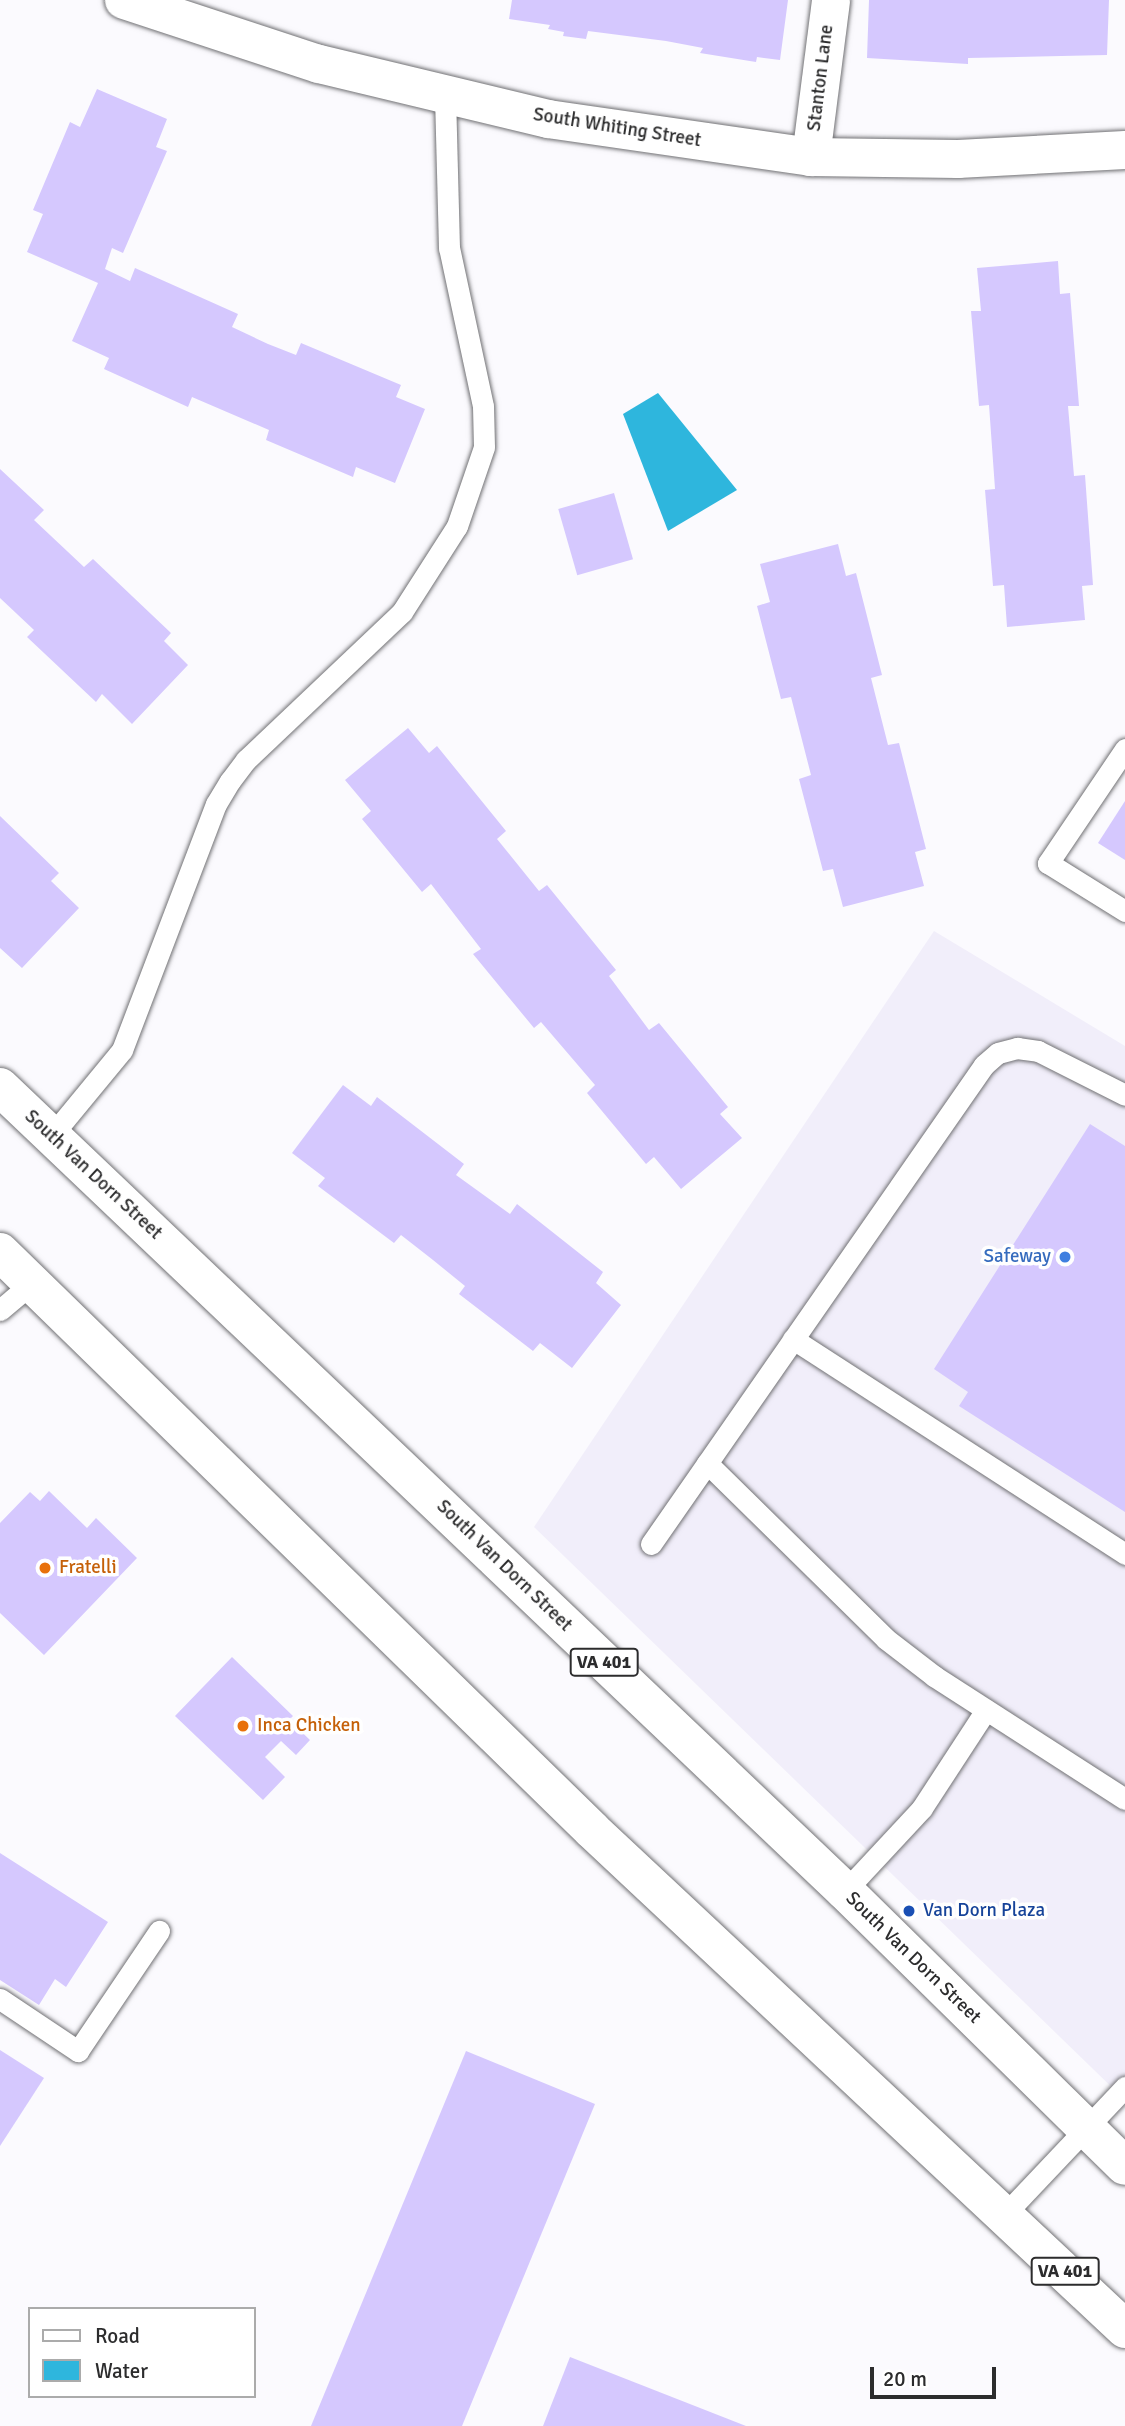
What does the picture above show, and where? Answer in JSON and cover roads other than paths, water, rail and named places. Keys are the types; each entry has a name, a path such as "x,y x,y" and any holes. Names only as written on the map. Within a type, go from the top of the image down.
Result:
{"main road":[{"name":"South Whiting Street","path":"124,0 306,60 548,119 811,157 958,159 1125,150"},
{"name":"Stanton Lane","path":"811,157 831,0"},
{"name":"South Van Dorn Street","path":"0,1087 845,1891 1125,2166"},
{"name":"VA 401","path":"0,1252 592,1830 1125,2329"}],"lane":[{"path":"52,1135 122,1050 216,804 230,781 246,760 402,612 439,559 468,495 484,447 483,406 449,248 445,96"},
{"path":"1125,748 1048,863 1125,911"},
{"path":"651,1544 984,1065 998,1053 1017,1048 1038,1051 1125,1096"},
{"path":"0,1310 32,1283"},
{"path":"793,1339 1125,1554"},
{"path":"707,1463 866,1622 934,1676 1125,1799"},
{"path":"845,1891 922,1808 986,1710"},
{"path":"0,1999 78,2051 159,1931"},
{"path":"1005,2214 1125,2087"}],"water":[{"path":"658,393 737,490 668,531 623,414"}],"place":[{"name":"Safeway","path":"1065,1257"},
{"name":"Fratelli","path":"45,1568"},
{"name":"Inca Chicken","path":"243,1726"},
{"name":"Van Dorn Plaza","path":"909,1911"}]}
